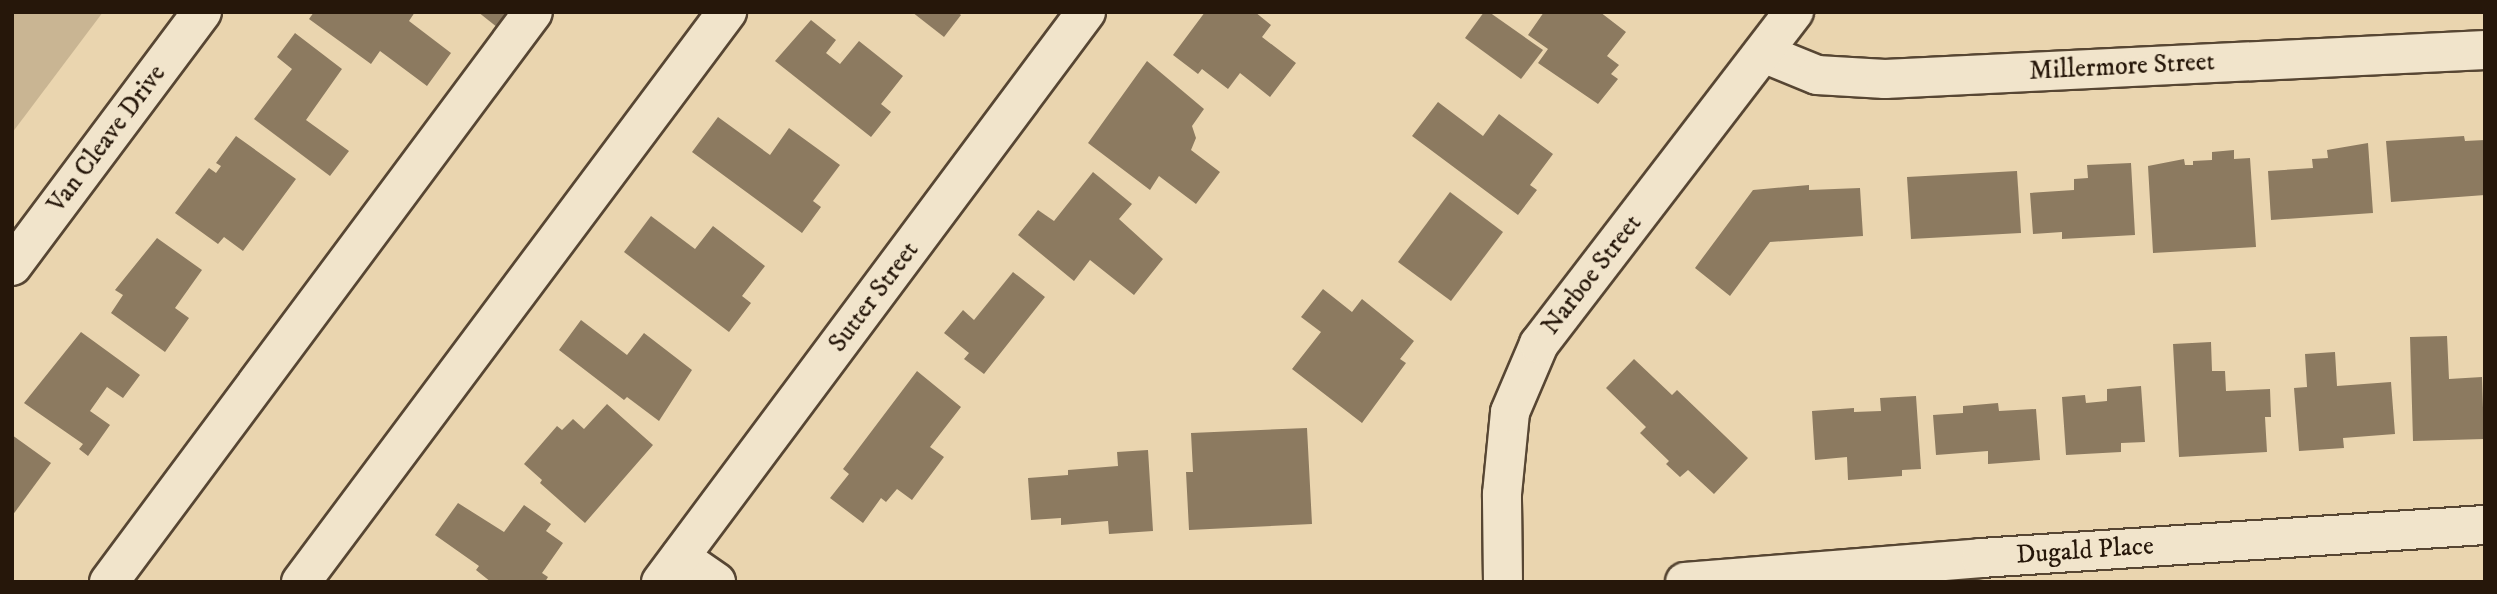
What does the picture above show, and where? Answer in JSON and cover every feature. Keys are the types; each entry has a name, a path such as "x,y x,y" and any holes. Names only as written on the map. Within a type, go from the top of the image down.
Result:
{"street":[{"name":"Van Cleave Drive","path":"12,267 202,12"},
{"path":"109,582 533,12"},
{"path":"301,582 727,12"},
{"name":"Sutter Street","path":"670,570 1086,12"},
{"name":"Narboe Street","path":"1503,582 1502,494 1510,412 1539,344 1794,12"},
{"name":"Millermore Street","path":"1763,53 1817,75 1885,79 2485,50"},
{"name":"Dugald Place","path":"1685,582 1981,558 2485,524"},
{"path":"670,570 716,582"}],"shaded area":[{"path":"12,12 103,12 12,133"}],"building":[{"path":"314,12 415,12 409,21 451,53 427,86 380,51 371,64 309,19"},
{"path":"478,12 526,12 507,35"},
{"path":"912,12 957,12 961,15 944,37"},
{"path":"1205,12 1255,12 1271,25 1262,37 1296,63 1270,97 1240,73 1228,89 1202,69 1198,74 1173,55"},
{"path":"1484,12 1489,12 1543,50 1521,79 1465,38"},
{"path":"1544,12 1600,12 1626,32 1607,56 1619,65 1611,74 1618,79 1598,104 1538,63 1548,49 1528,35"},
{"path":"811,20 836,40 826,53 840,64 859,41 903,76 881,104 891,112 871,137 775,61"},
{"path":"295,33 342,69 306,120 349,151 330,176 254,119 292,69 277,57"},
{"path":"1147,61 1204,109 1192,126 1196,138 1191,150 1220,172 1196,204 1159,176 1150,190 1088,143"},
{"path":"1438,102 1483,136 1499,114 1553,154 1530,185 1537,190 1518,215 1412,136"},
{"path":"718,117 770,155 789,128 840,165 813,201 821,207 802,233 692,152"},
{"path":"236,136 296,179 243,251 224,237 218,244 175,213 209,168 216,173 221,166 216,163"},
{"path":"2464,136 2465,141 2485,140 2485,195 2391,202 2386,141"},
{"path":"2368,143 2373,213 2271,220 2268,171 2313,168 2312,159 2328,158 2327,150"},
{"path":"2234,150 2234,159 2250,158 2256,247 2153,253 2148,166 2184,159 2185,165 2193,165 2193,161 2212,160 2212,152"},
{"path":"2131,163 2135,235 2062,239 2062,232 2033,234 2030,193 2074,190 2074,179 2088,178 2087,165"},
{"path":"2017,171 2021,233 1911,239 1907,177"},
{"path":"1093,172 1132,204 1119,219 1163,259 1134,295 1090,260 1074,281 1018,235 1038,210 1054,221"},
{"path":"1809,185 1809,190 1860,188 1863,236 1770,242 1730,296 1695,268 1753,190"},
{"path":"1450,192 1503,232 1451,301 1398,262"},
{"path":"651,216 695,249 713,226 765,266 742,296 751,303 729,332 624,252"},
{"path":"157,238 202,270 175,308 189,318 165,352 111,313 123,295 115,290"},
{"path":"1013,272 1045,297 984,374 964,359 969,353 944,333 963,310 974,320"},
{"path":"1323,289 1352,312 1362,299 1414,341 1400,359 1406,363 1362,423 1292,369 1321,332 1301,317"},
{"path":"581,320 627,355 644,333 692,370 659,421 627,397 624,400 559,350"},
{"path":"81,332 140,375 123,398 107,387 90,411 110,425 88,456 79,449 83,444 24,403"},
{"path":"2447,336 2449,379 2482,377 2484,439 2413,441 2410,337"},
{"path":"2211,342 2212,371 2225,371 2226,391 2270,389 2271,417 2265,417 2267,452 2179,457 2173,344"},
{"path":"2335,352 2337,386 2391,382 2395,434 2343,438 2344,448 2299,451 2294,388 2307,387 2305,354"},
{"path":"1634,359 1672,395 1677,390 1748,458 1714,494 1688,470 1680,477 1666,464 1669,461 1640,433 1646,427 1606,388"},
{"path":"917,371 961,407 930,447 944,457 912,500 897,489 886,502 881,498 863,523 830,498 849,474 843,469"},
{"path":"2141,386 2145,442 2121,443 2121,452 2066,455 2062,397 2085,395 2086,403 2107,401 2107,389"},
{"path":"1916,396 1921,469 1902,470 1902,476 1848,480 1847,457 1815,460 1812,411 1854,408 1854,412 1881,411 1880,398"},
{"path":"1998,403 1999,411 2036,409 2040,460 1988,464 1988,451 1936,455 1933,415 1963,413 1963,406"},
{"path":"607,404 653,445 585,523 540,483 542,480 524,464 557,426 562,430 573,419 584,429"},
{"path":"1307,428 1312,524 1189,530 1186,472 1193,472 1191,433"},
{"path":"12,435 51,463 12,516"},
{"path":"1148,450 1153,531 1109,534 1108,521 1061,525 1061,518 1031,520 1028,478 1068,475 1068,470 1118,466 1117,452"},
{"path":"458,503 504,532 524,505 551,524 546,531 563,543 542,573 548,577 545,582 491,582 476,570 479,566 435,535"}]}
